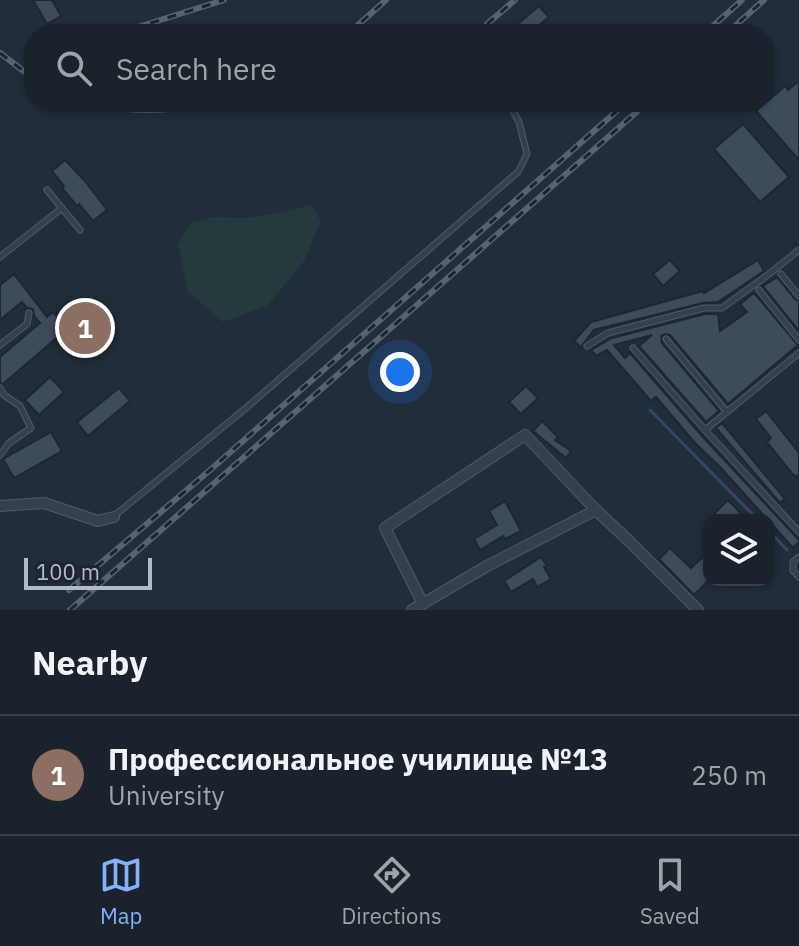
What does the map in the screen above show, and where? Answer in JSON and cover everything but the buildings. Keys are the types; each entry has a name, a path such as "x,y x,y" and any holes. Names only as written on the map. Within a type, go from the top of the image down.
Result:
{"street":[{"path":"423,604 385,528 525,435 698,610"},
{"path":"0,506 44,503 98,521 114,517"},
{"path":"413,610 487,566 596,510"}],"lane":[{"path":"114,517 246,408 518,172 527,154 514,112"},
{"path":"47,190 80,230"},
{"path":"0,257 62,208"},
{"path":"587,346 608,333 704,308 722,308 799,250"},
{"path":"781,274 799,296"},
{"path":"759,290 799,340"},
{"path":"0,345 27,324 29,313"},
{"path":"666,339 727,413"},
{"path":"633,348 799,532"},
{"path":"705,430 799,353"},
{"path":"0,388 4,395 20,406 31,428 9,443 0,455"},
{"path":"799,557 793,562 793,571 799,577"}],"green space":[{"path":"311,205 321,221 304,261 267,306 223,322 188,292 178,245 190,223 213,217 247,218"}],"waterway":[{"path":"650,410 752,514"},
{"path":"775,537 787,550"}],"railway":[{"path":"148,24 224,0"},
{"path":"359,24 386,0"},
{"path":"487,24 515,0"},
{"path":"715,24 742,0"},
{"path":"737,24 764,0"},
{"path":"0,53 24,71"},
{"path":"69,590 209,471 616,112"},
{"path":"70,610 637,112"}],"place":[{"name":"Профессиональное училище №13","path":"85,328"}]}
